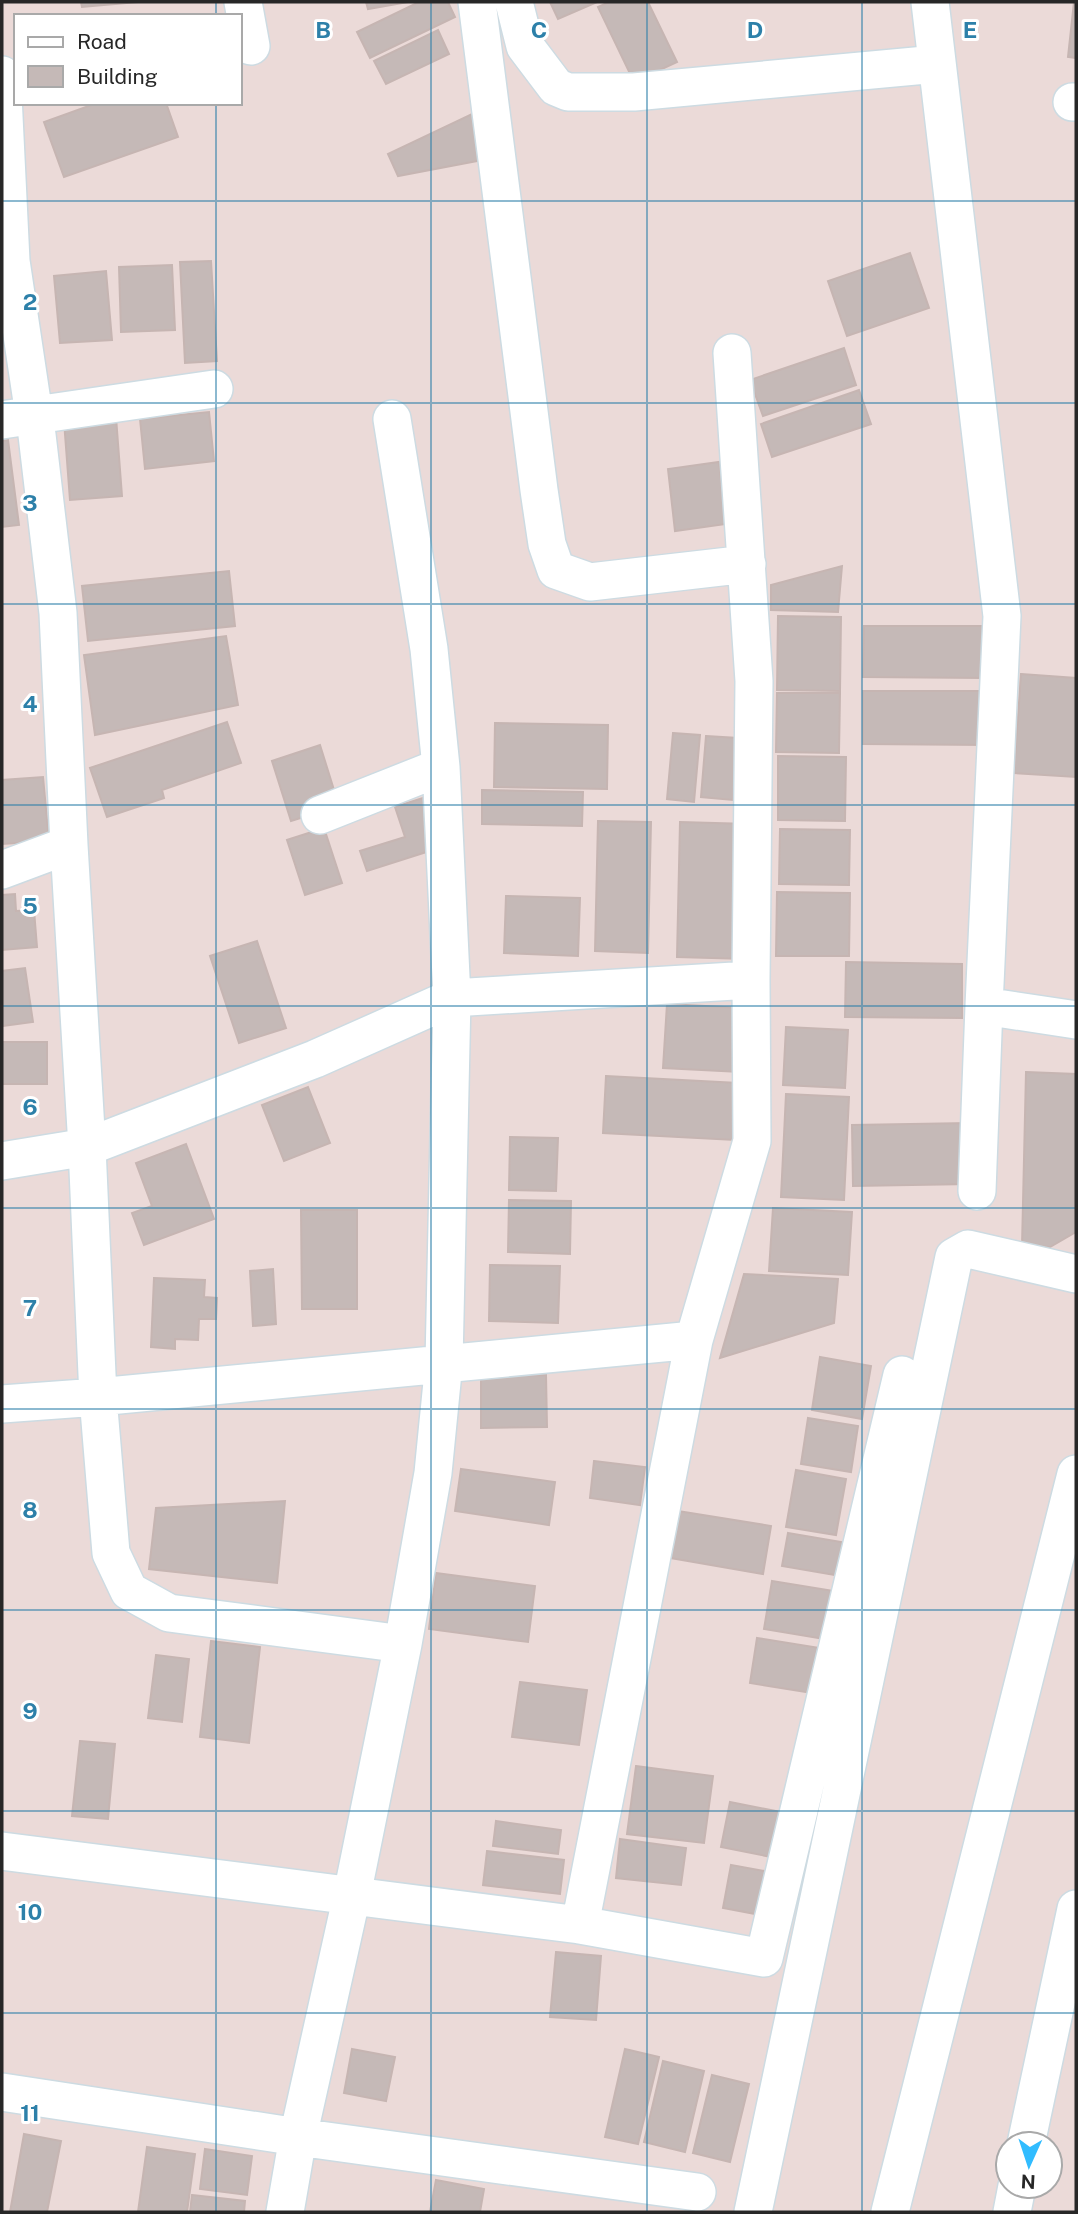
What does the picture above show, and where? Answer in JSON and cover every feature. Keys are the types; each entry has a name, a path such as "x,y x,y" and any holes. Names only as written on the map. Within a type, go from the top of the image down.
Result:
{"street":[{"path":"243,2 251,46"},
{"path":"477,2 539,490 547,544 556,570 590,582 747,564"},
{"path":"514,2 525,46 556,87 568,92 634,92 937,64"},
{"path":"930,2 1003,616 977,1191"},
{"path":"2,75 18,417 58,613 98,1397 111,1553 129,1591 169,1613 402,1644"},
{"path":"580,1925 694,1340 752,1141 754,681 732,353"},
{"path":"18,417 214,390"},
{"path":"285,2212 298,2137 352,1895 402,1644 433,1473 444,1362 452,998 441,767 429,649 392,419"},
{"path":"320,815 441,767"},
{"path":"2,870 69,845"},
{"path":"2,1161 87,1147 315,1059 452,998 751,980"},
{"path":"984,1006 1076,1020"},
{"path":"753,2212 954,1257 968,1249 1076,1274"},
{"path":"2,1404 694,1340"},
{"path":"2,1851 580,1925 764,1958 902,1375"},
{"path":"890,2212 1076,1474"},
{"path":"1029,2130 1076,1909"},
{"path":"2,2092 298,2137 622,2196 697,2192"}],"building":[{"path":"81,2 138,2 82,7"},
{"path":"366,2 408,2 368,9"},
{"path":"419,2 448,2 455,17 370,58 357,32"},
{"path":"550,2 597,2 558,19"},
{"path":"609,2 648,2 677,62 634,82 598,7"},
{"path":"1076,2 1076,58 1068,57"},
{"path":"438,30 449,54 386,84 374,61"},
{"path":"91,105 167,105 178,137 64,177 44,122"},
{"path":"472,114 493,158 398,176 388,154"},
{"path":"910,253 929,308 847,336 828,281"},
{"path":"211,261 217,361 185,363 180,262"},
{"path":"172,265 175,330 121,332 119,267"},
{"path":"106,271 112,340 60,343 54,276"},
{"path":"844,348 856,385 763,416 750,380"},
{"path":"859,390 871,424 772,457 761,424"},
{"path":"209,412 214,461 145,469 140,419"},
{"path":"116,417 122,496 70,500 64,421"},
{"path":"8,440 19,525 2,527 2,441"},
{"path":"719,462 726,524 675,531 668,469"},
{"path":"842,566 838,612 771,610 771,585"},
{"path":"229,571 235,626 88,641 82,586"},
{"path":"778,616 841,617 840,691 777,690"},
{"path":"864,626 982,626 983,678 863,677"},
{"path":"226,636 238,705 95,735 84,655"},
{"path":"1021,674 1076,678 1076,777 1014,773"},
{"path":"863,691 987,691 987,745 863,744"},
{"path":"777,693 840,693 839,753 776,752"},
{"path":"227,722 241,763 162,790 164,798 107,817 90,768"},
{"path":"495,723 608,725 607,789 494,787"},
{"path":"673,733 700,735 694,802 667,799"},
{"path":"706,736 738,738 733,800 701,797"},
{"path":"320,745 339,806 291,821 272,761"},
{"path":"778,756 846,757 845,821 778,820"},
{"path":"43,777 49,841 2,844 2,780"},
{"path":"482,790 583,792 582,826 482,824"},
{"path":"426,797 442,847 367,871 360,851 405,837 395,807"},
{"path":"598,821 651,822 648,953 595,951"},
{"path":"680,822 749,824 746,959 677,957"},
{"path":"324,828 342,883 305,895 287,840"},
{"path":"780,829 850,830 849,885 779,884"},
{"path":"777,892 850,893 849,956 776,956"},
{"path":"15,894 16,911 34,910 37,947 2,950 2,895"},
{"path":"506,896 580,898 578,956 504,953"},
{"path":"257,941 286,1028 239,1043 210,956"},
{"path":"846,962 962,964 962,1018 845,1017"},
{"path":"25,968 33,1022 2,1026 2,971"},
{"path":"667,1004 743,1008 740,1072 663,1068"},
{"path":"786,1027 848,1030 845,1088 783,1085"},
{"path":"2,1042 47,1042 47,1084 2,1084"},
{"path":"1026,1072 1076,1074 1076,1232 1050,1247 1022,1246"},
{"path":"606,1076 738,1083 735,1140 603,1133"},
{"path":"308,1087 330,1143 284,1161 262,1105"},
{"path":"786,1094 849,1097 844,1200 781,1197"},
{"path":"969,1123 970,1184 853,1186 852,1125"},
{"path":"510,1137 558,1138 556,1191 509,1190"},
{"path":"186,1144 214,1219 144,1245 132,1213 152,1206 136,1163"},
{"path":"509,1200 571,1201 570,1254 508,1252"},
{"path":"773,1208 852,1212 848,1275 769,1271"},
{"path":"301,1210 357,1210 357,1309 302,1309"},
{"path":"490,1265 560,1266 558,1323 489,1321"},
{"path":"273,1269 276,1324 253,1326 250,1271"},
{"path":"744,1274 838,1279 834,1323 720,1358"},
{"path":"154,1278 205,1280 204,1297 217,1298 216,1319 199,1319 198,1340 175,1339 175,1349 151,1347"},
{"path":"820,1357 871,1366 862,1419 812,1410"},
{"path":"546,1375 547,1427 481,1428 481,1376"},
{"path":"808,1418 858,1426 851,1472 801,1464"},
{"path":"594,1461 645,1467 640,1505 590,1498"},
{"path":"461,1469 555,1482 549,1525 455,1511"},
{"path":"796,1470 846,1479 836,1535 786,1527"},
{"path":"285,1501 277,1583 149,1569 156,1508"},
{"path":"678,1511 771,1526 763,1574 670,1558"},
{"path":"788,1533 853,1544 847,1577 782,1566"},
{"path":"436,1573 535,1586 528,1642 429,1629"},
{"path":"772,1581 840,1592 831,1640 764,1629"},
{"path":"757,1638 826,1649 819,1694 750,1683"},
{"path":"211,1641 260,1647 249,1743 200,1737"},
{"path":"156,1655 189,1659 182,1722 148,1718"},
{"path":"520,1682 587,1690 579,1745 512,1737"},
{"path":"80,1741 115,1744 108,1819 72,1816"},
{"path":"636,1766 713,1776 704,1843 627,1834"},
{"path":"730,1802 791,1814 781,1859 721,1847"},
{"path":"496,1821 561,1830 558,1854 493,1846"},
{"path":"620,1839 686,1848 681,1885 616,1878"},
{"path":"487,1851 564,1860 560,1894 483,1885"},
{"path":"731,1865 775,1873 766,1916 723,1908"},
{"path":"556,1952 601,1956 596,2020 550,2017"},
{"path":"352,2049 395,2057 386,2101 344,2093"},
{"path":"625,2049 659,2057 638,2144 605,2137"},
{"path":"663,2061 704,2071 685,2152 644,2142"},
{"path":"712,2075 749,2084 730,2162 693,2153"},
{"path":"24,2134 61,2141 47,2212 10,2212"},
{"path":"147,2147 195,2154 187,2212 138,2212"},
{"path":"205,2149 252,2156 247,2195 200,2189"},
{"path":"436,2180 484,2189 480,2212 430,2212"},
{"path":"192,2195 245,2201 244,2212 190,2212"}]}
